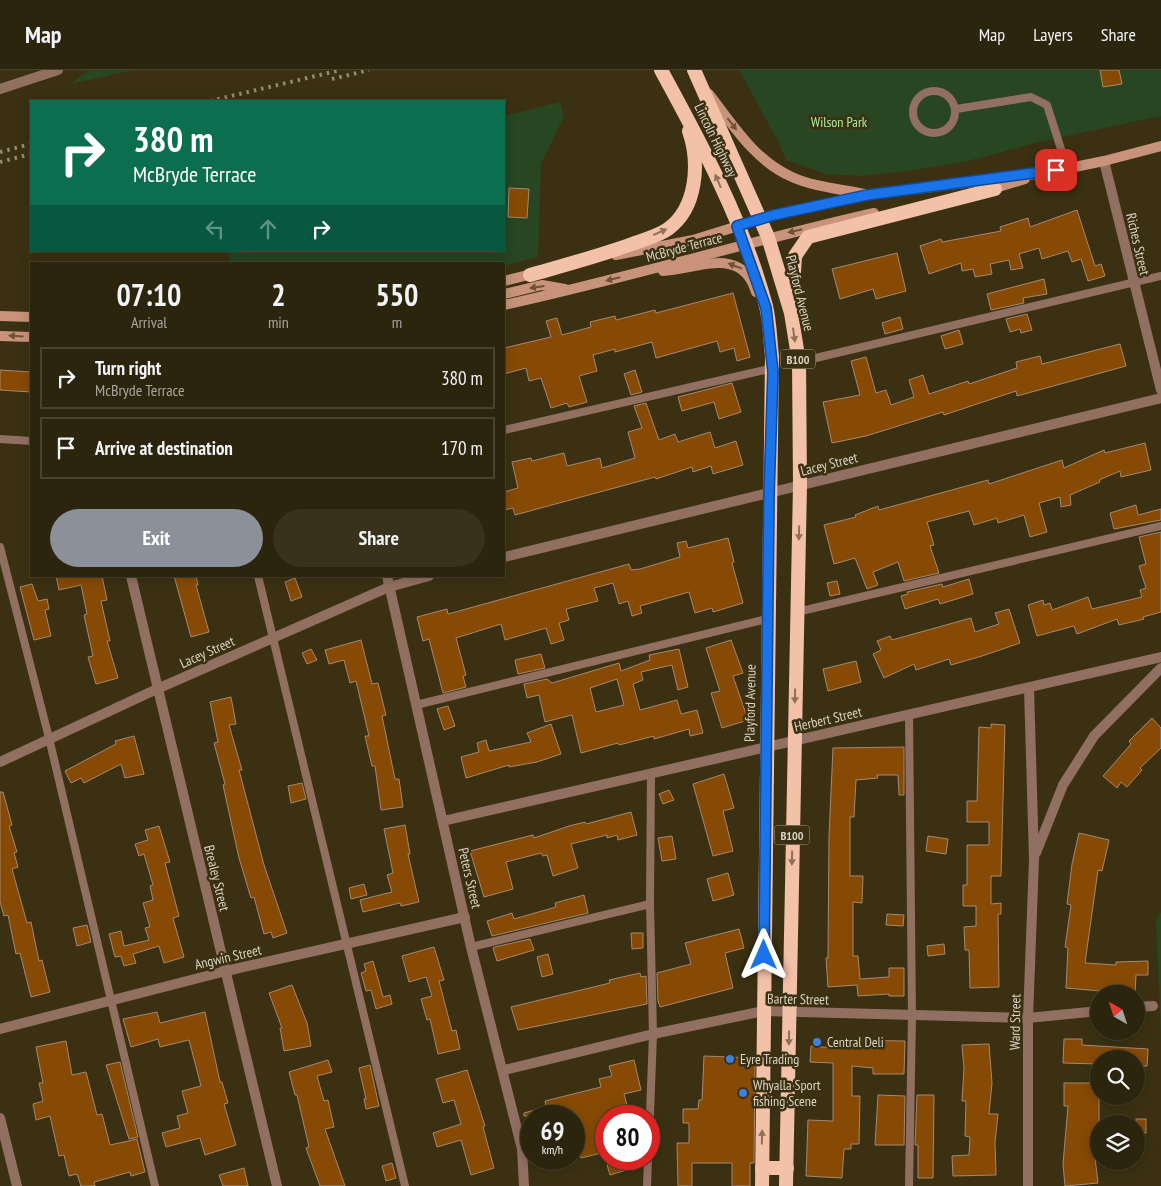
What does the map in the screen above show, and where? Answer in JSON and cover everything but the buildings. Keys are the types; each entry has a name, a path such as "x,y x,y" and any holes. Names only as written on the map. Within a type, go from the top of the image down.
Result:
{"highway":[{"name":"Lincoln Highway","path":"661,70 704,148 737,226"},
{"name":"Lincoln Highway","path":"694,70 760,220"},
{"path":"530,275 599,256 642,240 668,229 685,210 693,188 696,164 690,134 672,90"},
{"path":"791,313 795,256 808,237 995,189"},
{"name":"Playford Avenue","path":"760,220 768,237 791,313 798,362 800,485 786,1186"},
{"name":"Playford Avenue","path":"737,226 766,308 772,362 767,619 762,1186"},
{"path":"762,1168 787,1168"}],"main road":[{"path":"702,85 750,146 778,170 801,180 867,195"},
{"name":"McBryde Terrace","path":"505,280 693,240 760,220 867,195 1045,172 1104,161 1161,146"},
{"name":"McBryde Terrace","path":"505,305 571,290 745,245 768,237 928,201 995,189 1045,172"},
{"path":"644,271 678,270 714,262 732,264 744,270 753,282 772,362"},
{"path":"505,294 542,286 571,290"},
{"path":"0,316 30,317"},
{"path":"0,336 30,337"}],"street":[{"path":"0,89 58,70"},
{"name":"Riches Street","path":"1104,161 1161,390"},
{"name":"Lacey Street","path":"505,556 1161,398"},
{"name":"Brealey Street","path":"131,577 277,1186"},
{"name":"Lacey Street","path":"0,762 157,689 273,638 388,581 421,577"},
{"name":"Peters Street","path":"388,581 464,917 504,1070 522,1149 524,1186"},
{"name":"Herbert Street","path":"443,821 1161,657"},
{"name":"Ward Street","path":"1034,859 1063,784 1094,736 1161,668"},
{"name":"Ward Street","path":"1028,1186 1028,1018 1034,859 1029,688"},
{"name":"Angwin Street","path":"0,1029 226,971 464,917"},
{"path":"1145,1006 1153,1006"},
{"name":"Barter Street","path":"504,1070 653,1034 764,1012 789,1010 912,1017 1028,1018 1090,1012"},
{"path":"0,1118 17,1186"}],"lane":[{"path":"932,90 949,96 956,109 953,123 941,132 926,132 915,123 913,116 916,101 920,95 932,90"},
{"path":"956,109 1031,97 1047,105 1067,168"},
{"path":"798,362 1161,276"},
{"path":"505,430 772,362"},
{"path":"0,439 30,441"},
{"path":"797,612 1161,526"},
{"path":"0,547 50,738 155,1186"},
{"path":"258,577 405,1186"},
{"path":"416,705 767,619"},
{"path":"909,714 912,1017 909,1186"},
{"path":"650,773 650,904 653,1034 650,1105"},
{"path":"472,947 650,904"},
{"path":"647,1186 648,1170"}],"green space":[{"path":"88,70 134,70 71,84"},
{"name":"Wilson Park","path":"739,70 1161,70 1161,116 1043,141 964,162 862,176 826,174 786,160 776,137"},
{"path":"560,102 564,116 541,164 538,257 505,266 505,262 229,262 229,252 505,252 505,116"},
{"path":"1161,912 1161,1034 1156,920"}],"railway":[{"path":"214,100 341,70"},
{"path":"332,79 369,70"},
{"path":"0,152 30,144"},
{"path":"0,162 30,154"}],"place":[{"name":"Central Deli","path":"817,1042"},
{"name":"Eyre Trading","path":"730,1059"},
{"name":"Whyalla Sport fishing Scene","path":"743,1093"}],"route":[{"path":"764,955 769,493 773,372 766,308 737,226 774,215 867,195 1056,170"}]}
